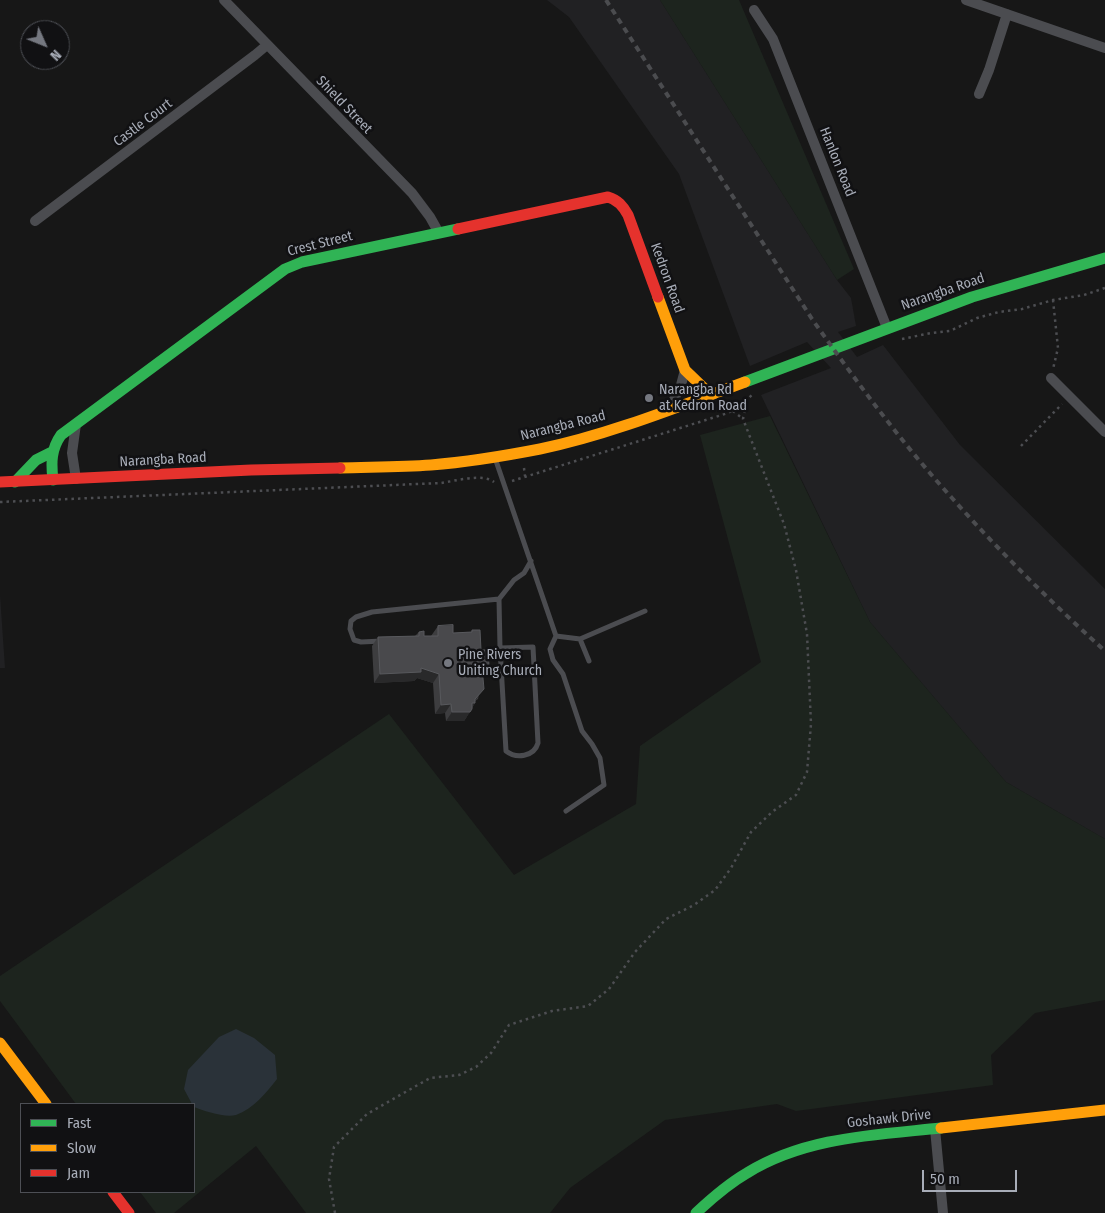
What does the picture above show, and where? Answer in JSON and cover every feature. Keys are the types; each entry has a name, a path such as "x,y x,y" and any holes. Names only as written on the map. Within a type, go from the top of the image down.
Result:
{"street":[{"name":"Shield Street","path":"224,0 412,194 430,217 439,233"},
{"path":"966,0 1105,48"},
{"name":"Hanlon Road","path":"754,10 773,39 887,328"},
{"path":"978,94 989,70 1007,14"},
{"name":"Castle Court","path":"35,221 267,45"},
{"name":"Crest Street","path":"52,452 67,429 285,268 302,262 601,198 608,197 617,200"},
{"name":"Kedron Road","path":"617,200 628,215 685,370 711,395"},
{"name":"Narangba Road","path":"0,482 251,470 430,465 495,457 564,444 711,395 981,294 1105,258"},
{"path":"668,410 681,385 685,370"},
{"path":"1051,378 1105,432"},
{"path":"76,424 72,453 76,479"},
{"path":"15,482 29,465 44,454 52,452 53,480"},
{"path":"0,1043 45,1103"},
{"name":"Goshawk Drive","path":"696,1213 727,1185 749,1170 791,1151 846,1138 1105,1110"},
{"path":"935,1129 943,1213"},
{"path":"114,1193 129,1213"}],"lane":[{"path":"495,457 556,636 550,649 553,660 563,674 582,731 600,758 604,785 566,810"},
{"path":"500,648 533,646 538,743 534,751 527,755 518,756 510,754 506,750 500,648 499,599 514,580 524,573 531,561"},
{"path":"386,641 361,642 354,640 350,630 351,621 362,614 372,612 499,599"},
{"path":"556,636 580,639 645,611"},
{"path":"580,639 590,661"}],"path":[{"path":"897,340 950,331 976,318 1022,309 1052,300 1084,295 1105,288"},
{"path":"1051,378 1058,348 1052,300"},
{"path":"1021,446 1069,396"},
{"path":"335,1213 329,1178 334,1147 367,1114 430,1078 459,1075 476,1068 491,1053 509,1025 552,1011 588,1006 609,989 635,952 666,919 694,905 715,890 751,832 772,812 796,795 807,772 811,724 807,634 796,570 784,524 743,418 747,399 733,411 516,480"},
{"path":"733,411 743,418"},
{"path":"524,468 526,476"},
{"path":"0,502 441,483 480,478 490,478 496,486"},
{"path":"40,493 41,500"}],"shaded area":[{"path":"547,0 660,0 837,280 851,298 856,326 838,332 857,357 883,345 960,445 1105,589 1105,839 1006,782 870,622 761,395 831,368 807,342 750,366 679,174 569,17"},
{"path":"660,0 739,0 854,269 837,280"},
{"path":"770,416 870,622 1006,782 1105,839 1105,1000 1035,1013 991,1055 993,1085 796,1111 777,1104 665,1120 570,1188 550,1213 306,1213 256,1146 174,1213 156,1213 141,1193 195,1193 195,1103 75,1103 0,1001 0,976 389,714 514,875 636,804 640,746 761,662 700,435"},
{"path":"0,595 5,668 0,668"},
{"path":"236,1029 254,1038 275,1055 277,1079 254,1104 242,1112 231,1116 195,1107 195,1103 191,1103 184,1089 188,1070 219,1037"}],"building":[{"path":"453,625 453,633 480,630 481,650 488,650 489,666 482,667 484,689 475,699 475,703 472,703 470,712 452,712 451,704 441,705 439,674 421,668 421,672 380,674 378,637 419,636 419,632 424,631 424,636 438,636 438,626"}],"railway":[{"path":"606,0 812,319 879,411 933,477 970,518 1046,596 1105,651"}],"traffic: fast":[{"path":"53,480 52,456 61,435 285,269 302,262 458,229"},
{"path":"745,382 972,297 1105,258"},
{"path":"15,482 36,460 52,452"},
{"path":"696,1213 740,1177 769,1161 792,1152 841,1140 941,1128"}],"traffic: slow":[{"path":"658,297 685,370 711,395"},
{"path":"340,468 445,464 540,449 618,428 745,382"},
{"path":"0,1043 45,1103"},
{"path":"941,1128 1105,1110"}],"traffic: jam":[{"path":"458,229 608,197 620,204 628,215 658,297"},
{"path":"0,482 251,470 340,468"},
{"path":"114,1193 129,1213"}],"place":[{"name":"Narangba Rd at Kedron Road","path":"649,398"},
{"name":"Pine Rivers Uniting Church","path":"448,663"}]}
